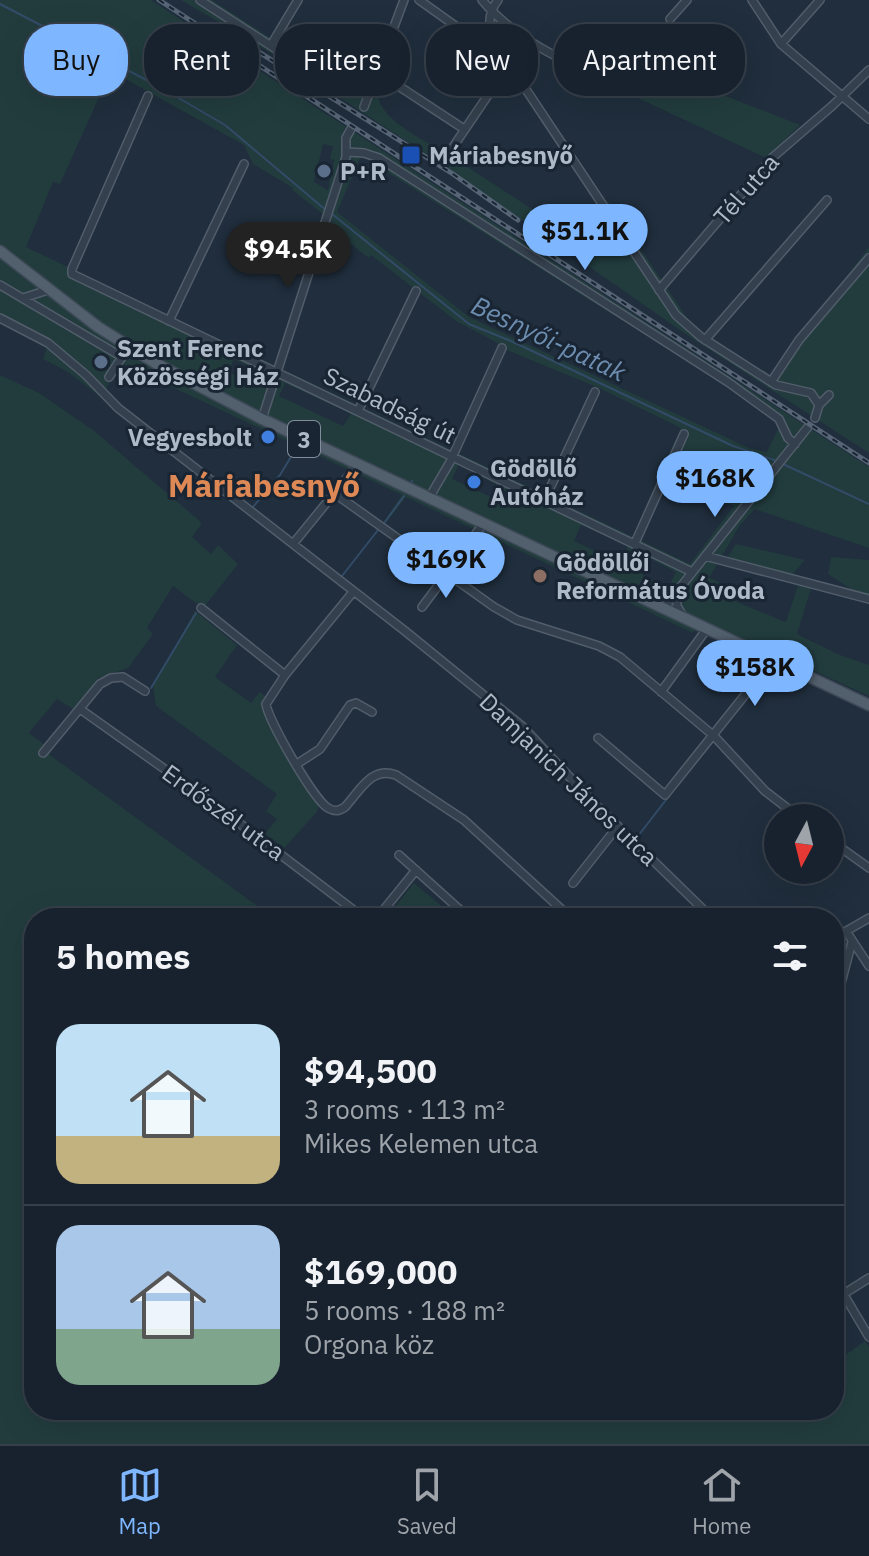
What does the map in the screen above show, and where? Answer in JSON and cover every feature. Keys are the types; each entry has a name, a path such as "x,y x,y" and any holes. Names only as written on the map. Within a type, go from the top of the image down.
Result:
{"main road":[{"name":"3","path":"0,251 98,327 157,364 262,419 869,705"}],"street":[{"path":"200,0 275,48"},
{"path":"271,45 298,0"},
{"path":"364,107 404,0"},
{"path":"419,0 453,24"},
{"path":"482,0 506,27 554,54"},
{"path":"489,24 491,11 498,0"},
{"path":"670,19 687,0"},
{"path":"752,0 781,44 869,119"},
{"path":"781,44 820,0"},
{"name":"Tél utca","path":"659,290 773,157 869,70"},
{"path":"410,94 464,129"},
{"name":"Szabadság út","path":"148,96 71,273 692,572"},
{"path":"451,150 484,96"},
{"path":"529,96 676,315 705,340 771,382 811,393 819,405"},
{"path":"262,419 348,152 346,138 351,129"},
{"path":"348,152 379,158 728,382 779,419 788,438 795,444"},
{"path":"169,321 244,164"},
{"path":"705,340 827,200"},
{"path":"771,382 799,340 869,258"},
{"path":"0,285 122,357 109,377"},
{"path":"23,298 48,290"},
{"path":"358,411 416,291"},
{"name":"Damjanich János utca","path":"0,318 48,343 118,408 405,631 523,727 702,908"},
{"path":"429,498 502,348"},
{"path":"544,501 595,392"},
{"path":"815,418 819,405 829,395"},
{"path":"663,609 808,427"},
{"path":"635,543 684,434"},
{"path":"293,544 358,464"},
{"path":"334,493 446,575 517,620 609,650 714,736 765,791 782,804"},
{"path":"455,562 483,524"},
{"path":"705,556 869,599"},
{"path":"422,607 446,575"},
{"path":"353,592 285,675 268,698 266,708 272,724 318,800 334,811 345,807 378,773 393,773 464,820 560,908"},
{"path":"647,601 665,598 676,592"},
{"path":"676,592 677,606 685,619"},
{"path":"201,608 285,675"},
{"path":"661,692 706,630"},
{"path":"598,738 665,795 772,661"},
{"path":"43,753 100,684 111,678 129,679 145,691"},
{"path":"297,764 320,749 350,705 356,703 372,712"},
{"name":"Erdőszél utca","path":"80,709 218,807 351,908"},
{"path":"573,883 618,826"},
{"path":"844,850 869,868"},
{"path":"399,855 458,908"},
{"path":"385,908 416,870"},
{"path":"869,918 846,931 869,966"},
{"path":"844,972 852,942"},
{"path":"844,1294 869,1278"},
{"path":"844,1306 869,1337"}],"green space":[{"path":"0,0 151,0 188,24 144,24 144,89 128,80 128,24 24,24 24,96 100,96 60,184 53,182 26,247 690,564 734,506 661,474 681,428 599,388 497,346 498,343 456,321 371,255 369,258 330,228 332,221 293,188 253,164 244,145 156,96 259,96 259,70 275,81 275,96 299,96 869,467 869,548 755,509 740,525 709,578 725,584 722,596 786,622 798,585 811,588 797,634 869,665 869,696 701,619 693,633 406,497 384,525 402,495 121,363 101,397 68,372 43,359 48,345 0,321","holes":["323,144 333,146 330,159 334,160 328,190 314,182","360,158 365,158 750,401 780,425 767,452 749,448 469,317 337,212","234,359 266,375 260,387 228,372","285,383 351,414 343,426 279,396","683,451 750,468 737,491 674,475","459,464 497,485 491,497 452,479","581,525 628,546 621,563 574,541","639,553 676,572 668,588 632,569"]},
{"path":"181,0 212,0 249,24 222,24"},
{"path":"259,31 275,41 275,56 259,46"},
{"path":"337,96 378,96 384,109 401,126 443,152 446,149 453,154 452,157 566,231 608,201 692,325 771,376 869,247 869,453 690,337 436,160"},
{"path":"634,96 726,96 800,125 766,158"},
{"path":"0,375 39,393 93,430 202,523 192,537 211,554 218,545 238,564 205,606 173,586 147,628 153,634 128,668 98,678 76,711 57,699 29,733 45,745 50,755 260,908 24,908 24,1420 844,1420 844,1356 865,1341 869,1347 869,1444 0,1444"},
{"path":"736,544 805,560 791,576 727,558"},
{"path":"831,557 869,560 869,595 854,591 828,574"},
{"path":"195,611 237,645 215,677 251,703 260,692 265,696 265,715 319,803 317,812 284,848 265,834 277,819 266,811 277,794 156,706 153,686"},
{"path":"414,883 444,908 394,908"}],"waterway":[{"name":"Besnyői-patak","path":"0,4 158,86 225,125 327,211"},
{"name":"Besnyői-patak","path":"332,214 469,324 733,446 777,461"},
{"path":"253,507 280,475 297,447"},
{"name":"Besnyői-patak","path":"783,464 869,504"},
{"path":"385,522 404,496"},
{"path":"342,576 378,530"},
{"path":"151,688 196,613"},
{"path":"688,772 714,740"},
{"path":"638,836 669,796"}],"railway":[{"path":"159,0 869,463"},
{"path":"259,52 453,174 518,220"}],"place":[{"name":"Máriabesnyő","path":"411,155"},
{"name":"P+R","path":"324,171"},
{"name":"Szent Ferenc Közösségi Ház","path":"101,362"},
{"name":"Vegyesbolt","path":"268,437"},
{"name":"Gödöllő Autóház","path":"474,482"},
{"name":"Gödöllői Református Óvoda","path":"540,576"}],"district":[{"name":"Máriabesnyő","path":"264,485"}]}
